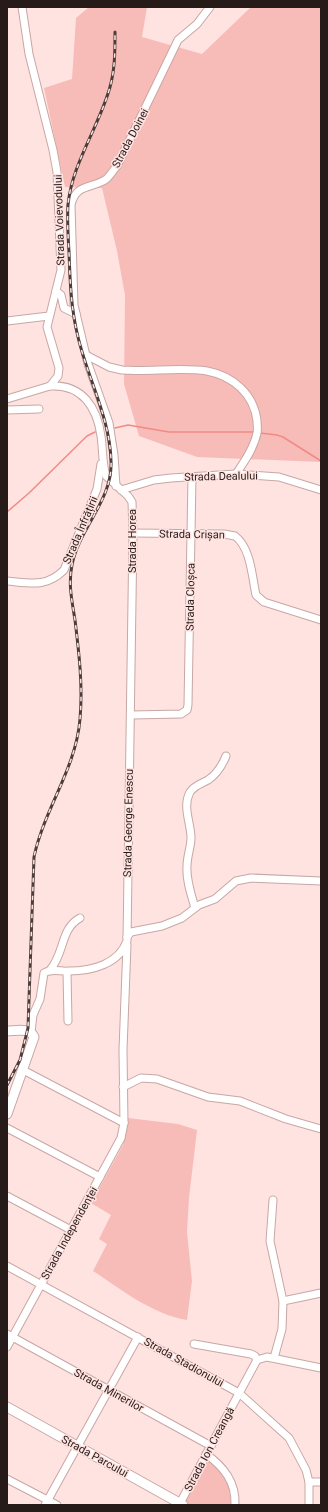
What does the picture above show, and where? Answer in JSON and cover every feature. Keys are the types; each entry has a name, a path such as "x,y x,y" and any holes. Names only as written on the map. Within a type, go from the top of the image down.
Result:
{"main road":[{"path":"7,1031 30,1032 34,1036 7,1114"},
{"name":"Strada Parcului","path":"7,1407 180,1504"}],"street":[{"name":"Strada Voievodului","path":"22,7 29,54 57,172 61,270 47,327 59,368 58,376 50,386"},
{"name":"Strada Doinei","path":"119,488 110,428 86,355 76,314 72,213 74,195 79,190 106,180 116,166 178,40 197,24 210,7"},
{"path":"56,291 61,295 64,308 76,314"},
{"path":"7,322 49,316"},
{"path":"86,355 109,367 122,370 206,371 225,376 237,384 252,403 255,411 258,433 253,446 236,474"},
{"path":"7,399 50,386"},
{"name":"Strada Horea","path":"50,386 65,386 77,390 88,401 101,434 106,476 132,502 133,533 130,714"},
{"path":"7,410 39,409"},
{"name":"Strada Înfrățirii","path":"7,581 38,584 47,582 64,570 97,489 103,453"},
{"name":"Strada Dealului","path":"119,488 154,480 236,474 279,477 321,490"},
{"name":"Strada Cloșca","path":"130,714 180,714 187,710 192,477"},
{"name":"Strada Crișan","path":"133,533 224,534 236,536 242,544 247,556 256,595 259,599 264,602 321,620"},
{"name":"Strada George Enescu","path":"124,1120 123,1087 130,714"},
{"path":"195,908 188,881 187,866 191,837 187,801 190,793 196,786 215,774 221,768 226,756"},
{"path":"50,970 67,972 88,969 112,960 124,950 127,937 131,932 162,926 177,920 189,914 195,908 215,899 236,881 243,879 321,880"},
{"path":"30,1032 33,1015 40,999 42,975 50,970 57,962 69,927 80,918"},
{"path":"67,972 68,1021"},
{"path":"23,1070 124,1120"},
{"path":"123,1087 141,1078 157,1079 208,1097 240,1100 286,1119 321,1129"},
{"name":"Strada Independenței","path":"7,1347 10,1336 42,1284 119,1144 124,1120"},
{"path":"7,1128 100,1177"},
{"path":"7,1196 71,1230"},
{"path":"273,1200 270,1241 283,1301 282,1329 274,1358"},
{"name":"Strada Stadionului","path":"7,1266 239,1393 289,1438 306,1470 309,1482 309,1505"},
{"path":"283,1301 321,1293"},
{"name":"Strada Minerilor","path":"10,1336 211,1446"},
{"path":"47,1503 138,1337"},
{"path":"194,1344 250,1354 255,1356 257,1360 261,1357 274,1358 321,1368"},
{"name":"Strada Ion Creangă","path":"180,1504 257,1360"},
{"path":"206,1454 228,1475 234,1492 235,1505"},
{"path":"7,1479 47,1503 56,1505"},
{"path":"309,1482 321,1482"}],"shaded area":[{"path":"89,7 147,7 142,37 202,54 251,7 321,7 321,462 197,457 139,436 124,384 125,295 117,251 102,188 65,187 44,88 72,79 76,18"},
{"path":"128,1118 178,1124 197,1130 189,1198 187,1232 192,1281 187,1320 174,1317 150,1307 93,1271 107,1244 99,1239 111,1215 91,1203 123,1145"},
{"path":"207,1458 217,1467 225,1478 232,1498 232,1505 181,1505"}],"waterway":[{"path":"115,428 128,425 169,432 255,432"},
{"path":"7,512 29,493 87,436 95,432"},
{"path":"260,433 283,437 321,461"}],"railway":[{"path":"7,1085 20,1060 28,1028 34,857 45,822 73,755 80,719 81,682 71,592 70,579 72,565 81,539 107,488 110,475 110,445 107,429 82,353 72,305 68,205 75,174 105,102 112,80 115,53 115,32"}]}
